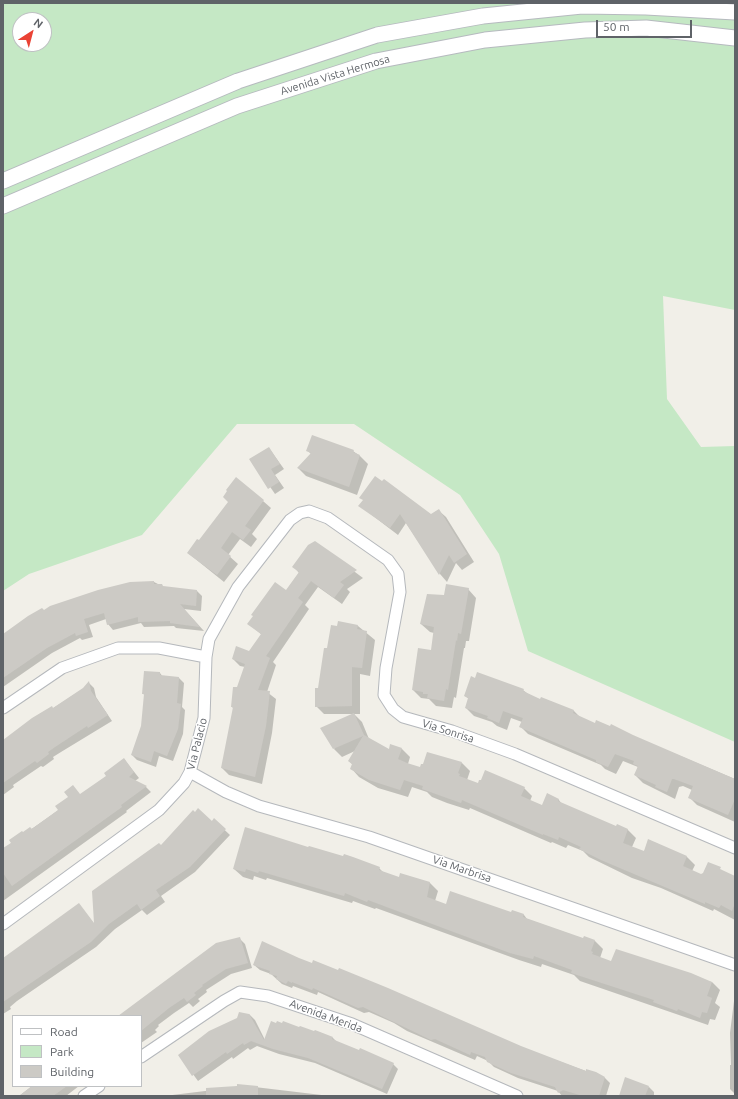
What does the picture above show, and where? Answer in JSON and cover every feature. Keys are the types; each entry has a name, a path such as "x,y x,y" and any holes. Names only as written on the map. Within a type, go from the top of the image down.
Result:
{"main road":[{"path":"3,181 238,81 377,35 483,16 582,6 646,7 735,12"},
{"name":"Avenida Vista Hermosa","path":"3,206 237,106 376,61 486,40 585,30 646,28 735,38"}],"street":[{"name":"Via Palacio","path":"3,924 159,810 184,783 190,772 204,718 206,657 209,639 238,587 290,520 300,513 309,511"},
{"name":"Via Sonrisa","path":"309,511 328,518 364,543 388,560 398,574 400,592 386,668 384,694 393,709 403,717 515,754 735,848"},
{"path":"3,708 62,668 118,648 159,648 206,657"},
{"name":"Via Marbrisa","path":"190,772 226,792 259,806 370,837 735,965"},
{"name":"Avenida Merida","path":"142,1056 224,1001 240,992 268,996 352,1024 489,1083 511,1095"},
{"path":"84,1096 98,1087"}],"green space":[{"path":"3,3 735,3 735,310 663,296 667,399 701,447 735,446 735,742 528,651 499,554 460,495 354,424 237,424 142,535 29,574 3,591"}],"building":[{"path":"312,435 354,450 353,452 360,455 349,487 297,468 311,453 306,451"},
{"path":"269,447 280,464 271,469 279,482 268,489 249,459"},
{"path":"375,476 382,481 384,479 431,514 439,509 467,554 454,563 449,555 439,575 400,514 390,528 358,506 363,500 359,498"},
{"path":"236,477 264,500 245,526 251,530 243,540 232,532 221,548 231,556 217,575 187,553 197,539 199,540 228,502 223,497 227,491 226,490"},
{"path":"315,541 357,570 340,582 344,585 334,598 311,581 298,598 303,602 266,656 270,658 258,690 270,691 266,726 255,777 221,768 233,707 231,707 233,687 237,687 245,664 232,659 236,646 249,651 261,634 247,624 253,616 251,615 275,582 286,590 299,572 292,567 308,545"},
{"path":"154,581 154,584 162,584 163,586 197,590 196,606 180,604 200,627 170,623 170,621 138,622 138,617 107,625 104,613 84,619 88,632 76,636 75,633 47,648 3,678 3,634 28,616 42,608 44,610 50,606 98,590 130,582"},
{"path":"446,584 469,588 461,634 458,633 457,641 456,640 448,690 446,689 444,701 427,698 428,694 423,694 423,692 412,690 418,648 431,650 434,627 420,624 427,594 444,595"},
{"path":"338,621 358,625 357,629 367,631 362,668 352,667 352,706 315,707 315,688 318,688 324,648 327,648 331,625 337,626"},
{"path":"144,671 160,672 160,675 179,677 177,703 181,704 178,729 167,756 154,751 151,762 131,755 141,726 144,694 142,694"},
{"path":"477,672 524,689 523,691 540,699 541,697 574,710 573,713 595,723 596,720 610,726 611,724 735,779 735,799 728,815 688,798 693,786 672,779 667,792 634,775 638,766 633,764 634,761 615,754 608,767 596,762 596,760 519,727 523,718 503,711 499,723 487,718 488,716 465,708 468,698 464,696 471,676 475,678"},
{"path":"89,681 91,691 108,715 88,728 87,726 48,752 49,754 37,763 35,761 3,783 3,740 32,718 52,706 53,708 83,688"},
{"path":"354,713 364,735 389,749 390,744 402,748 398,759 407,763 420,767 421,764 423,764 427,752 462,762 458,773 460,774 459,776 478,783 479,780 481,780 485,770 525,787 521,796 542,805 547,793 559,799 558,801 616,826 617,824 628,829 623,843 644,851 648,839 687,856 683,866 701,874 703,873 708,862 721,867 720,869 735,876 735,903 732,911 721,905 719,908 705,902 705,904 601,860 579,849 581,847 559,837 558,840 543,835 462,800 461,803 422,789 423,786 404,780 400,790 369,780 350,769 352,764 348,761 363,736 333,749 320,728"},
{"path":"124,758 134,772 129,777 147,786 121,805 122,807 12,886 3,873 3,848 11,843 9,840 30,827 32,829 58,810 55,806 68,797 64,792 73,785 80,794 106,776 104,773"},
{"path":"198,808 212,821 214,818 226,829 190,867 156,890 160,896 141,910 137,904 109,924 91,942 3,1002 3,958 79,903 94,923 92,891 159,843 161,845 193,810 195,812"},
{"path":"245,827 308,847 309,846 343,856 344,854 380,867 379,870 399,877 400,873 430,882 427,897 446,904 450,891 511,912 512,910 524,914 523,917 583,938 584,936 595,940 591,951 593,952 592,954 611,961 616,949 691,973 712,982 707,996 712,998 707,1013 702,1012 700,1018 678,1009 677,1011 653,1002 654,1000 571,973 572,970 534,956 533,959 510,953 368,900 367,902 345,893 344,896 259,871 258,873 246,869 245,872 233,869"},
{"path":"240,937 248,963 226,969 202,985 203,986 194,993 196,995 187,1002 184,998 142,1030 142,1015 119,1015 216,943"},
{"path":"262,941 312,963 313,960 338,970 339,968 521,1046 586,1071 586,1069 596,1072 605,1077 599,1096 583,1096 563,1090 558,1093 555,1087 511,1073 487,1062 485,1057 471,1052 470,1055 435,1039 431,1040 363,1007 358,1008 313,988 312,990 288,981 286,984 276,979 277,976 269,974 270,971 253,965"},
{"path":"239,1012 249,1014 264,1040 271,1021 282,1023 283,1021 299,1027 315,1030 333,1037 332,1039 359,1050 360,1048 394,1063 382,1089 308,1058 273,1049 251,1041 244,1045 243,1043 227,1054 226,1052 192,1076 178,1055 209,1031 237,1018"},
{"path":"625,1077 649,1086 645,1096 619,1096"},
{"path":"237,1084 258,1086 258,1096 206,1096 206,1088 237,1086"},
{"path":"31,1087 66,1087 53,1096 19,1096"}]}
